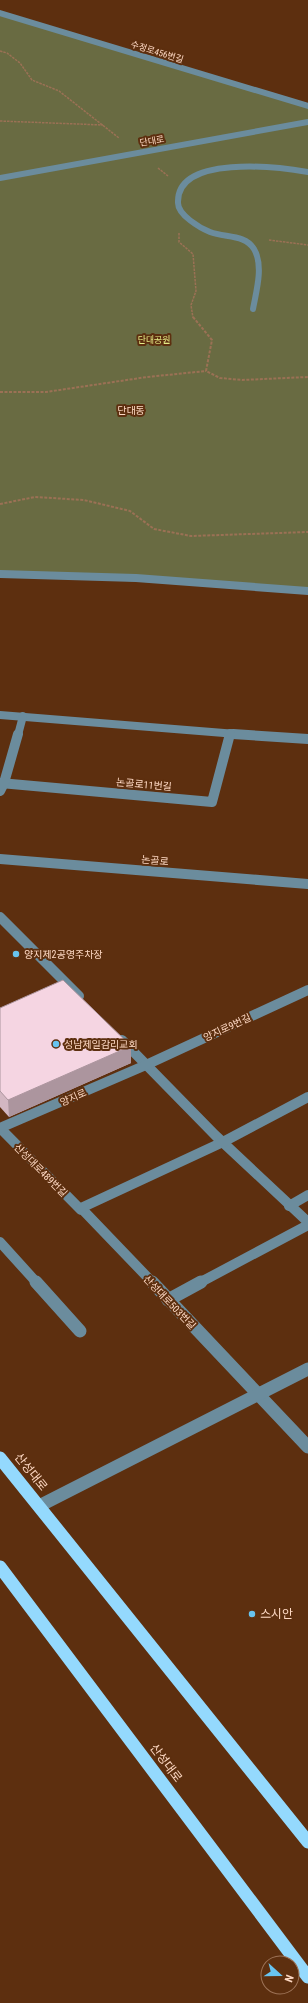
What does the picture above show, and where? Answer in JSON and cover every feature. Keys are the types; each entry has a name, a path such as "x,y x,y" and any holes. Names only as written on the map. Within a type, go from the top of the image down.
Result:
{"main road":[{"name":"산성대로","path":"0,1458 308,1842"},
{"name":"산성대로","path":"0,1567 308,1977"}],"street":[{"name":"수정로456번길","path":"0,13 308,106"},
{"name":"단대로","path":"0,178 308,122"},
{"path":"253,309 259,258 248,243 234,237 210,232 184,217 179,209 178,199 181,189 190,179 208,171 232,167 282,167 308,172"},
{"path":"0,574 136,578 308,591"},
{"path":"0,715 308,739"},
{"name":"논골로11번길","path":"23,716 1,786 212,802 230,734"},
{"name":"논골로","path":"0,859 308,884"},
{"path":"0,916 64,986 89,1006"},
{"name":"양지로9번길","path":"146,1065 308,990"},
{"path":"115,1033 223,1142 308,1223 168,1300"},
{"name":"양지로","path":"0,1128 146,1065"},
{"path":"81,1208 223,1142 308,1097"},
{"name":"산성대로489번길","path":"0,1128 81,1210 81,1208"},
{"path":"289,1206 308,1195"},
{"name":"산성대로503번길","path":"81,1208 308,1447"},
{"path":"0,1242 80,1331"},
{"path":"39,1506 260,1395 308,1369"}],"path":[{"path":"0,51 20,63 32,80 59,91 114,135"},
{"path":"0,121 103,125"},
{"path":"196,224 184,228 178,234 179,242 193,254 196,291 191,305 193,319 212,340 206,371"},
{"path":"248,243 268,240 308,245"},
{"path":"0,392 46,392 147,377 206,371 220,378 242,380 308,378"},
{"path":"0,504 35,497 84,500 130,511 154,529 191,536 308,532"}],"green space":[{"name":"단대공원","path":"0,13 308,106 308,591 0,574"}],"building":[{"name":"성남제일감리교회","path":"63,980 131,1046 8,1100 0,1091 0,1008"}],"place":[{"name":"양지제2공영주차장","path":"16,954"},
{"name":"성남제일감리교회","path":"56,1044"},
{"name":"스시안","path":"252,1614"}],"district":[{"name":"단대동","path":"131,410"}]}
